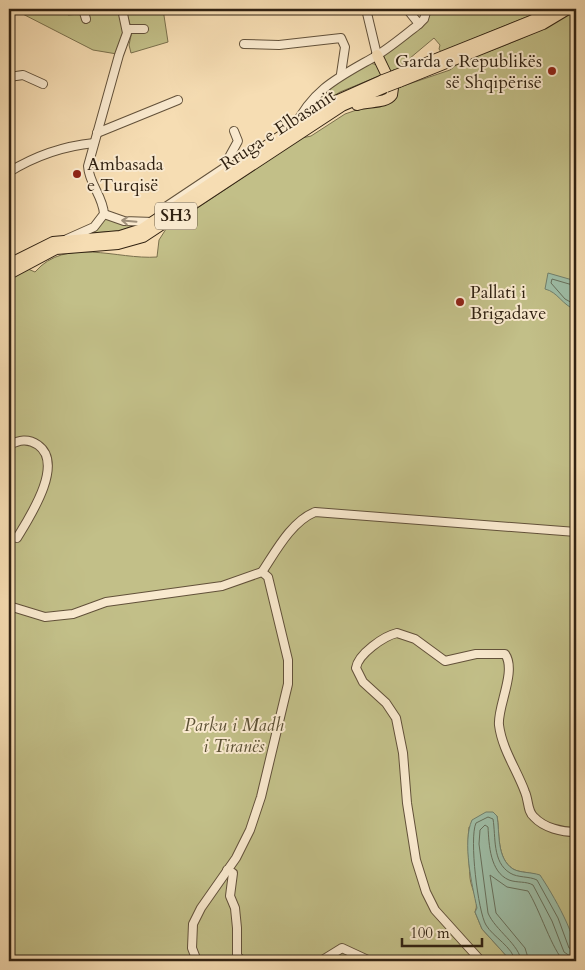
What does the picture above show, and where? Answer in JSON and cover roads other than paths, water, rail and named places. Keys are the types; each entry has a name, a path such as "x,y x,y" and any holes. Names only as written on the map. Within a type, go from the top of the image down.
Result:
{"main road":[{"name":"Rruga e Elbasanit","path":"398,79 532,21 555,9"},
{"name":"Rruga e Elbasanit","path":"9,264 43,246 66,239 120,236 157,221 229,168 341,98 385,84 543,24 568,9"},
{"path":"326,116 364,103 384,101 390,98 393,88 378,55"},
{"name":"Rruga e Elbasanit","path":"9,274 56,249 118,244 143,237 326,116 385,84"}],"street":[{"path":"83,9 86,19"},
{"path":"66,239 94,227 104,214 102,201 88,173 89,160 127,29 122,9"},
{"path":"366,9 370,18 378,55"},
{"path":"407,9 419,24"},
{"path":"294,129 308,105 341,74 378,55 419,24 424,19 427,9"},
{"path":"127,29 144,29"},
{"path":"244,44 279,45 341,38 345,47 341,74"},
{"path":"9,77 22,75 43,84"},
{"path":"97,134 178,100"},
{"path":"229,168 229,158 238,141 234,131"},
{"path":"9,172 44,155 94,143"},
{"path":"104,214 124,221 157,221"},
{"path":"9,445 21,440 35,443 45,452 47,465 41,495 17,538"},
{"path":"9,606 45,617 73,614 106,602 222,586 262,572 292,530 304,517 315,512 576,532"},
{"path":"197,961 192,948 193,924 201,908 228,870 250,830 261,797 288,684 288,660 268,576 262,572"},
{"path":"481,961 435,910 423,884 416,860 407,804 403,753 396,718 386,703 360,678 356,668 361,658 383,641 398,633 414,639 445,661 476,654 505,654 508,658 508,669 505,700 499,725 511,765 525,791 531,814 534,818 558,830 576,832"},
{"path":"228,870 233,873 234,877 230,896 235,908 239,959"},
{"path":"321,961 342,948 370,961"}],"water":[{"path":"548,273 576,281 576,310 545,289"},
{"path":"486,812 493,812 497,816 501,852 508,864 513,869 540,875 551,893 570,929 574,941 576,961 511,961 482,929 475,912 477,908 469,864 468,840 472,820"}],"place":[{"name":"Garda e Republikës së Shqipërisë","path":"552,71"},
{"name":"Ambasada e Turqisë","path":"77,174"},
{"name":"Pallati i Brigadave","path":"460,302"}],"park label":[{"name":"Parku i Madh i Tiranës","path":"234,735"}]}
